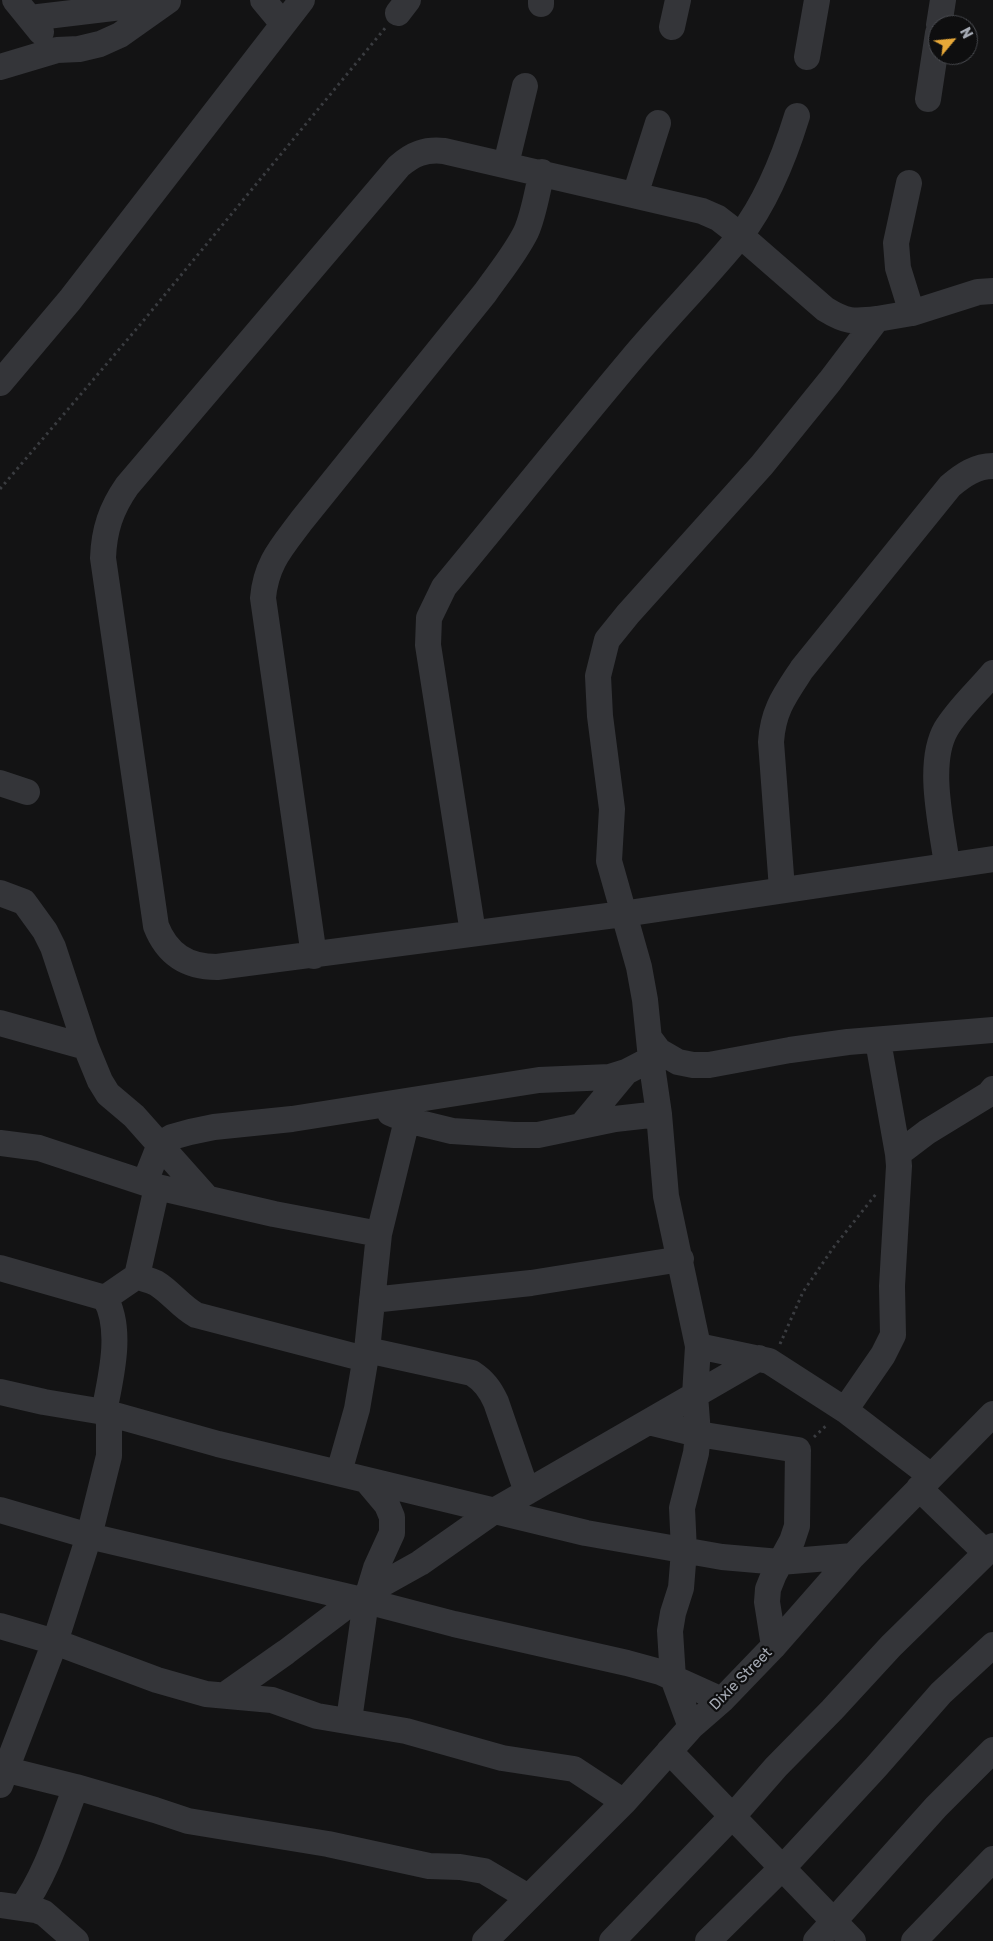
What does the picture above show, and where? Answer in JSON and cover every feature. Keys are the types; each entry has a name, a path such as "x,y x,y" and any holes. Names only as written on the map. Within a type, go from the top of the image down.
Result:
{"street":[{"path":"16,8 171,0"},
{"path":"0,67 57,50 79,50 100,44 120,35 171,0"},
{"path":"263,0 283,24"},
{"path":"0,383 70,300 302,0"},
{"path":"672,26 678,0"},
{"path":"807,57 817,0"},
{"path":"941,15 943,0"},
{"path":"16,8 57,50"},
{"path":"928,99 933,65"},
{"path":"506,164 525,86"},
{"path":"473,933 428,645 429,618 444,587 630,360 740,235 775,176 788,144 796,116"},
{"path":"635,195 658,123"},
{"path":"993,291 978,292 912,313 853,322 840,319 825,309 740,235 718,218 702,211 506,164 434,150 415,154 399,166 128,486 116,502 108,520 103,558 156,926 161,938 169,949 179,958 191,964 204,967 218,967 314,956 623,914 782,889 993,860"},
{"path":"314,956 263,598 264,582 269,566 302,520 485,293 508,260 525,232 533,212 542,172"},
{"path":"910,183 896,243 898,268 912,313"},
{"path":"690,1727 674,1678 670,1631 673,1613 681,1588 684,1551 682,1508 696,1453 698,1434 695,1395 698,1346 681,1259 666,1196 659,1114 639,967 609,860 612,809 600,716 598,676 607,640 628,614 762,465 830,381 877,318"},
{"path":"782,889 770,742 775,714 802,669 950,486 961,476 974,469 993,466"},
{"path":"947,865 936,773 936,757 940,742 947,728 993,673"},
{"path":"0,783 28,792"},
{"path":"0,893 24,902 45,931 53,947 86,1047 100,1081 108,1094 134,1116 207,1198"},
{"path":"0,1023 86,1047"},
{"path":"650,1049 659,1051 678,1062 693,1065 727,1063 790,1050 848,1042 993,1030"},
{"path":"845,1410 884,1356 893,1335 892,1286 899,1160 878,1041"},
{"path":"582,1125 626,1072 650,1049"},
{"path":"105,1298 137,1276 151,1184 160,1144 172,1137 214,1127 292,1119 530,1081 566,1078 596,1079 626,1072"},
{"path":"899,1160 927,1132 989,1094 993,1089"},
{"path":"374,1106 406,1120 452,1131 487,1135 538,1135 615,1119 659,1114"},
{"path":"340,1472 356,1409 366,1354 379,1234 406,1120"},
{"path":"0,1143 38,1148 151,1184 207,1198 274,1214 379,1234"},
{"path":"372,1300 531,1283 681,1259"},
{"path":"0,1268 105,1298 113,1313 114,1323 112,1369 106,1412 109,1424 110,1456 89,1536 55,1642 22,1733 2,1774 76,1787 188,1821 328,1844 429,1866 460,1867 484,1871 528,1897"},
{"path":"137,1276 156,1284 196,1315 366,1354 472,1373 482,1379 496,1402 526,1492"},
{"path":"612,1941 891,1646 989,1550 925,1482 845,1410 764,1359 698,1346"},
{"path":"225,1695 363,1597 420,1563 494,1511 695,1395 764,1359"},
{"path":"0,1392 44,1402 106,1412 218,1444 586,1533 684,1551 780,1562 853,1556"},
{"name":"Dixie Street","path":"485,1941 624,1802 690,1727 722,1700 774,1646 853,1556 993,1414"},
{"path":"649,1422 698,1434 798,1450 797,1526 792,1541 768,1589 766,1602 774,1646"},
{"path":"349,1720 363,1597 392,1533 392,1517 387,1505 366,1480"},
{"path":"0,1510 89,1536 363,1597 454,1624 627,1663 674,1678 722,1700"},
{"path":"0,1626 55,1642 157,1680 206,1694 272,1700 317,1716 406,1731 502,1758 574,1769 624,1802"},
{"path":"708,1941 782,1869 876,1767 921,1714 993,1645"},
{"path":"816,1941 936,1807 993,1750"},
{"path":"668,1751 853,1941"},
{"path":"11,1906 32,1894 44,1869 76,1787"},
{"path":"914,1941 993,1859"},
{"path":"11,1906 44,1913 76,1941"}],"path":[{"path":"0,489 139,326 403,6"},
{"path":"764,1359 787,1331 803,1292 833,1248 899,1160"},
{"path":"798,1450 845,1410"}]}
